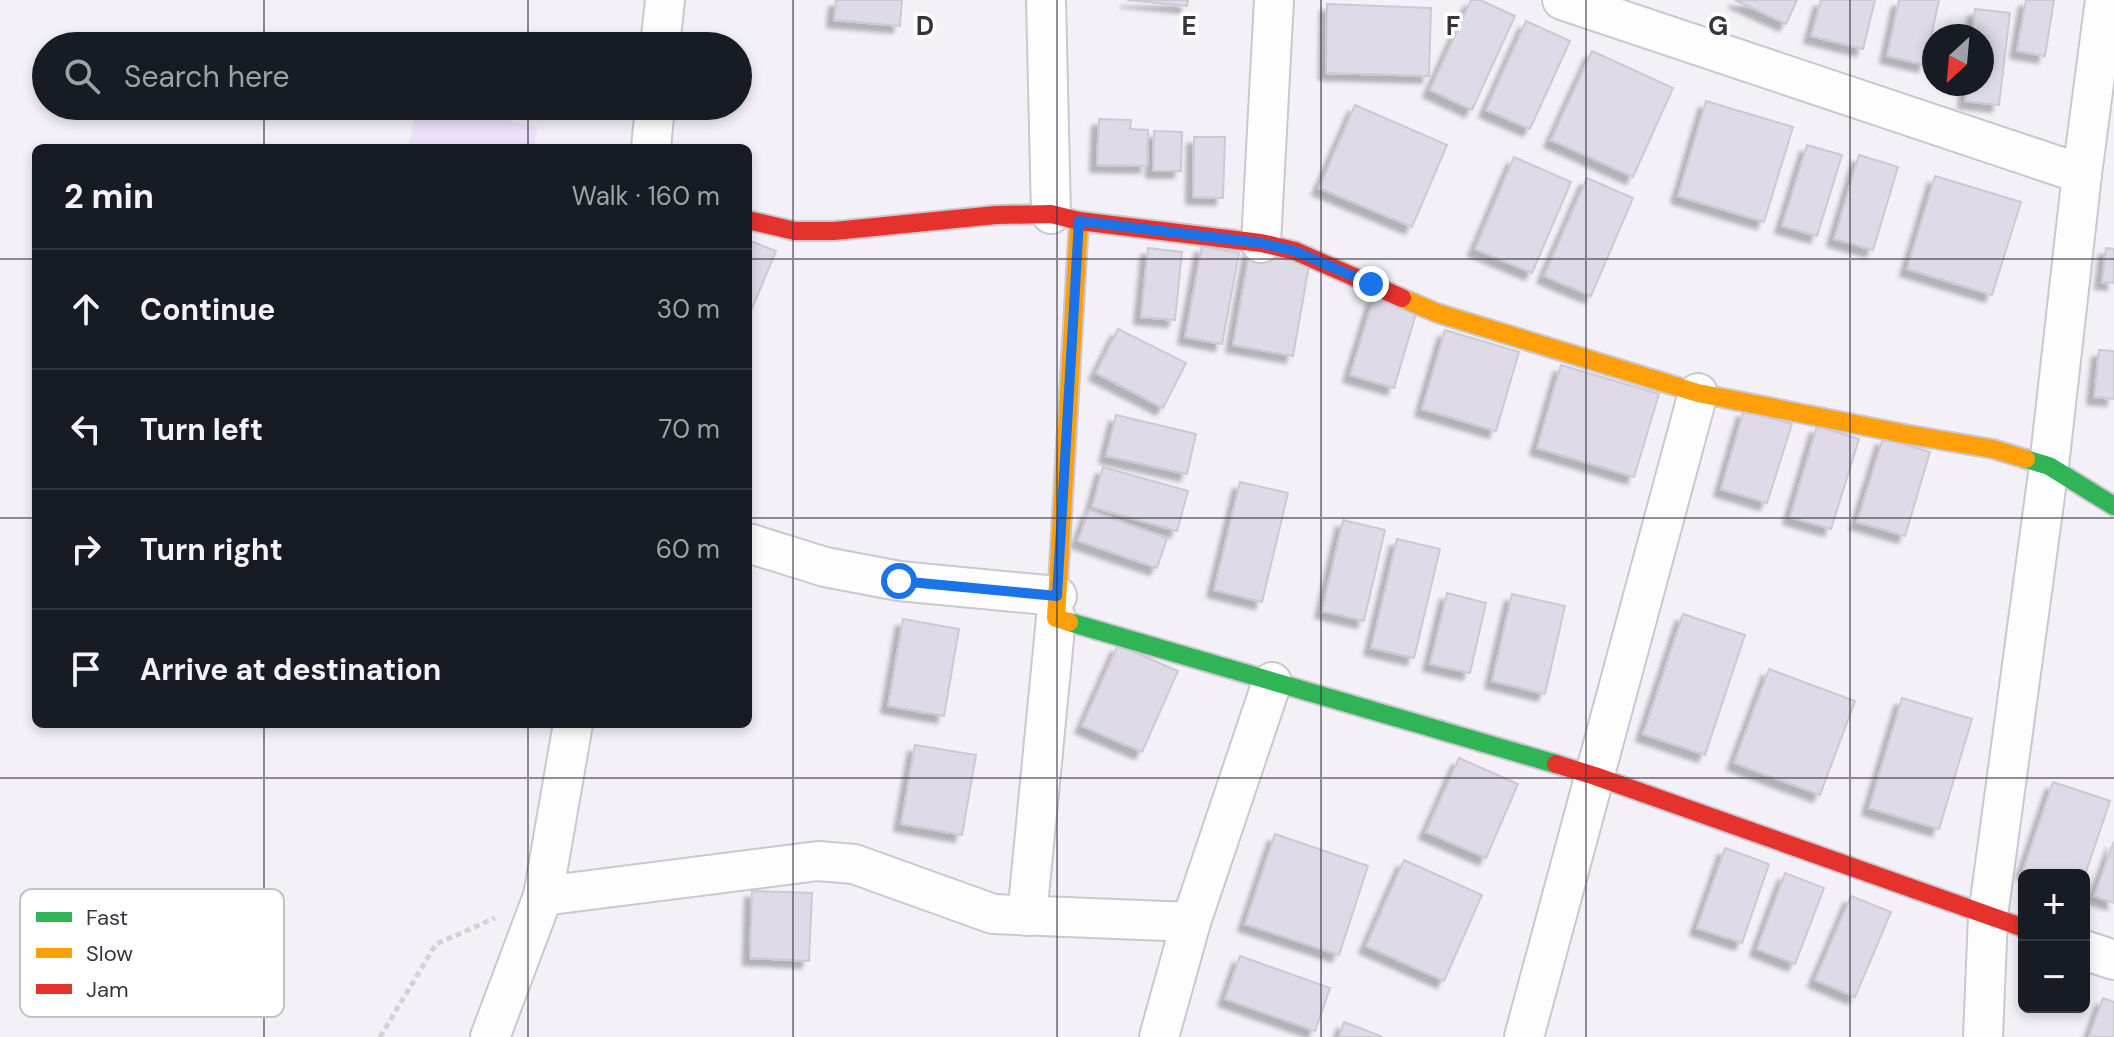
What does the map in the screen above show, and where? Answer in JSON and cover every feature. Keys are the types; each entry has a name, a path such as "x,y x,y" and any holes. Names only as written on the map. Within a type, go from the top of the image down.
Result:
{"street":[{"path":"662,32 665,0"},
{"path":"1027,916 1056,607 1065,218 1046,0"},
{"path":"1261,243 1274,0"},
{"path":"1562,0 2082,174"},
{"path":"1983,1037 1988,916 2049,466 2105,0"},
{"path":"651,144 654,120"},
{"path":"752,221 795,231 834,231 996,215 1065,218 1261,243 1295,251 1437,313 1698,393 1993,449 2049,466 2114,506"},
{"path":"1524,1037 1698,393"},
{"path":"752,544 825,567 1056,607 1272,682 1595,776 2018,926"},
{"path":"1159,1037 1191,922 1272,682"},
{"path":"490,1037 543,896 572,728"},
{"path":"543,896 818,861 854,864 993,914 1191,922"},
{"path":"2090,952 2114,960"}],"path":[{"path":"380,1037 436,944 543,896"}],"shaded area":[{"path":"414,120 506,120 538,127 534,144 409,144"}],"building":[{"path":"836,0 902,0 900,26 834,20"},
{"path":"1127,0 1188,0 1187,6"},
{"path":"1471,0 1480,0 1515,16 1472,110 1430,90"},
{"path":"1735,0 1797,0 1786,24"},
{"path":"1821,0 1875,0 1863,49 1811,36"},
{"path":"1899,0 1939,0 1934,24 1922,24 1922,64 1887,56"},
{"path":"2026,0 2054,0 2045,56 2017,51"},
{"path":"1327,4 1431,8 1429,76 1326,73"},
{"path":"1975,9 2010,13 1999,105 1965,101 1966,96 1994,96 1994,24 1973,24"},
{"path":"1526,21 1570,41 1530,129 1486,110"},
{"path":"1592,51 1673,88 1633,177 1551,140"},
{"path":"1706,101 1793,127 1764,222 1678,196"},
{"path":"1355,105 1447,145 1412,227 1319,188"},
{"path":"1099,119 1131,120 1130,129 1148,130 1147,166 1097,165"},
{"path":"1154,131 1182,132 1181,171 1153,171"},
{"path":"1194,137 1225,137 1223,198 1193,197"},
{"path":"1807,145 1842,155 1817,236 1782,226"},
{"path":"1859,155 1898,167 1873,250 1834,239"},
{"path":"1514,157 1571,182 1532,273 1475,249"},
{"path":"1935,176 2021,202 1992,295 1907,269"},
{"path":"1587,178 1633,198 1591,296 1544,276"},
{"path":"752,242 776,251 752,308"},
{"path":"1202,246 1239,253 1222,344 1185,337"},
{"path":"1148,248 1182,252 1175,320 1141,317"},
{"path":"2106,248 2114,249 2114,283 2102,282"},
{"path":"1250,249 1310,260 1293,356 1233,345"},
{"path":"1374,297 1417,310 1394,388 1350,375"},
{"path":"1118,329 1186,363 1163,408 1096,373"},
{"path":"1445,330 1519,352 1496,431 1422,409"},
{"path":"2099,350 2114,351 2114,399 2094,397"},
{"path":"1561,365 1659,394 1634,477 1537,448"},
{"path":"1744,410 1792,424 1767,503 1721,489"},
{"path":"1116,415 1196,434 1187,474 1106,456"},
{"path":"1817,426 1859,439 1831,529 1790,517"},
{"path":"1883,438 1930,452 1905,536 1857,522"},
{"path":"1103,467 1188,491 1177,531 1092,507"},
{"path":"1240,482 1288,493 1262,602 1214,590"},
{"path":"1089,510 1167,538 1157,568 1078,541"},
{"path":"1343,520 1385,530 1364,621 1322,611"},
{"path":"1397,539 1440,549 1414,658 1371,648"},
{"path":"1447,593 1486,603 1470,673 1430,664"},
{"path":"1512,594 1565,606 1545,694 1492,681"},
{"path":"1683,614 1745,635 1705,755 1643,734"},
{"path":"903,619 959,629 944,716 888,706"},
{"path":"1118,645 1178,671 1142,752 1082,726"},
{"path":"1769,669 1855,701 1820,795 1734,763"},
{"path":"1902,698 1972,719 1939,829 1869,808"},
{"path":"915,745 976,755 962,835 901,824"},
{"path":"1459,758 1518,784 1486,858 1426,832"},
{"path":"2053,782 2110,801 2087,869 2024,869"},
{"path":"1275,834 1368,866 1339,955 1245,924"},
{"path":"2114,841 2114,903 2094,896"},
{"path":"1725,848 1769,864 1742,943 1697,928"},
{"path":"1404,860 1482,895 1444,981 1366,946"},
{"path":"1785,873 1824,888 1795,964 1757,949"},
{"path":"752,891 812,893 809,961 750,958"},
{"path":"1851,896 1891,912 1855,997 1815,980"},
{"path":"1240,956 1330,988 1315,1031 1225,999"},
{"path":"2103,998 2114,1002 2114,1037 2089,1037"},
{"path":"1344,1022 1383,1037 1339,1037"}],"traffic: fast":[{"path":"2026,459 2049,466 2114,506"},
{"path":"1069,622 1556,764"}],"traffic: slow":[{"path":"1069,622 1056,618 1079,221"},
{"path":"1402,298 1437,313 1698,393 1993,449 2026,459"}],"traffic: jam":[{"path":"752,221 795,231 834,231 996,215 1051,214 1079,221 1261,243 1295,251 1402,298"},
{"path":"1556,764 2018,926"}],"route":[{"path":"899,581 1057,596 1079,221 1261,243 1295,251 1371,284"}]}
